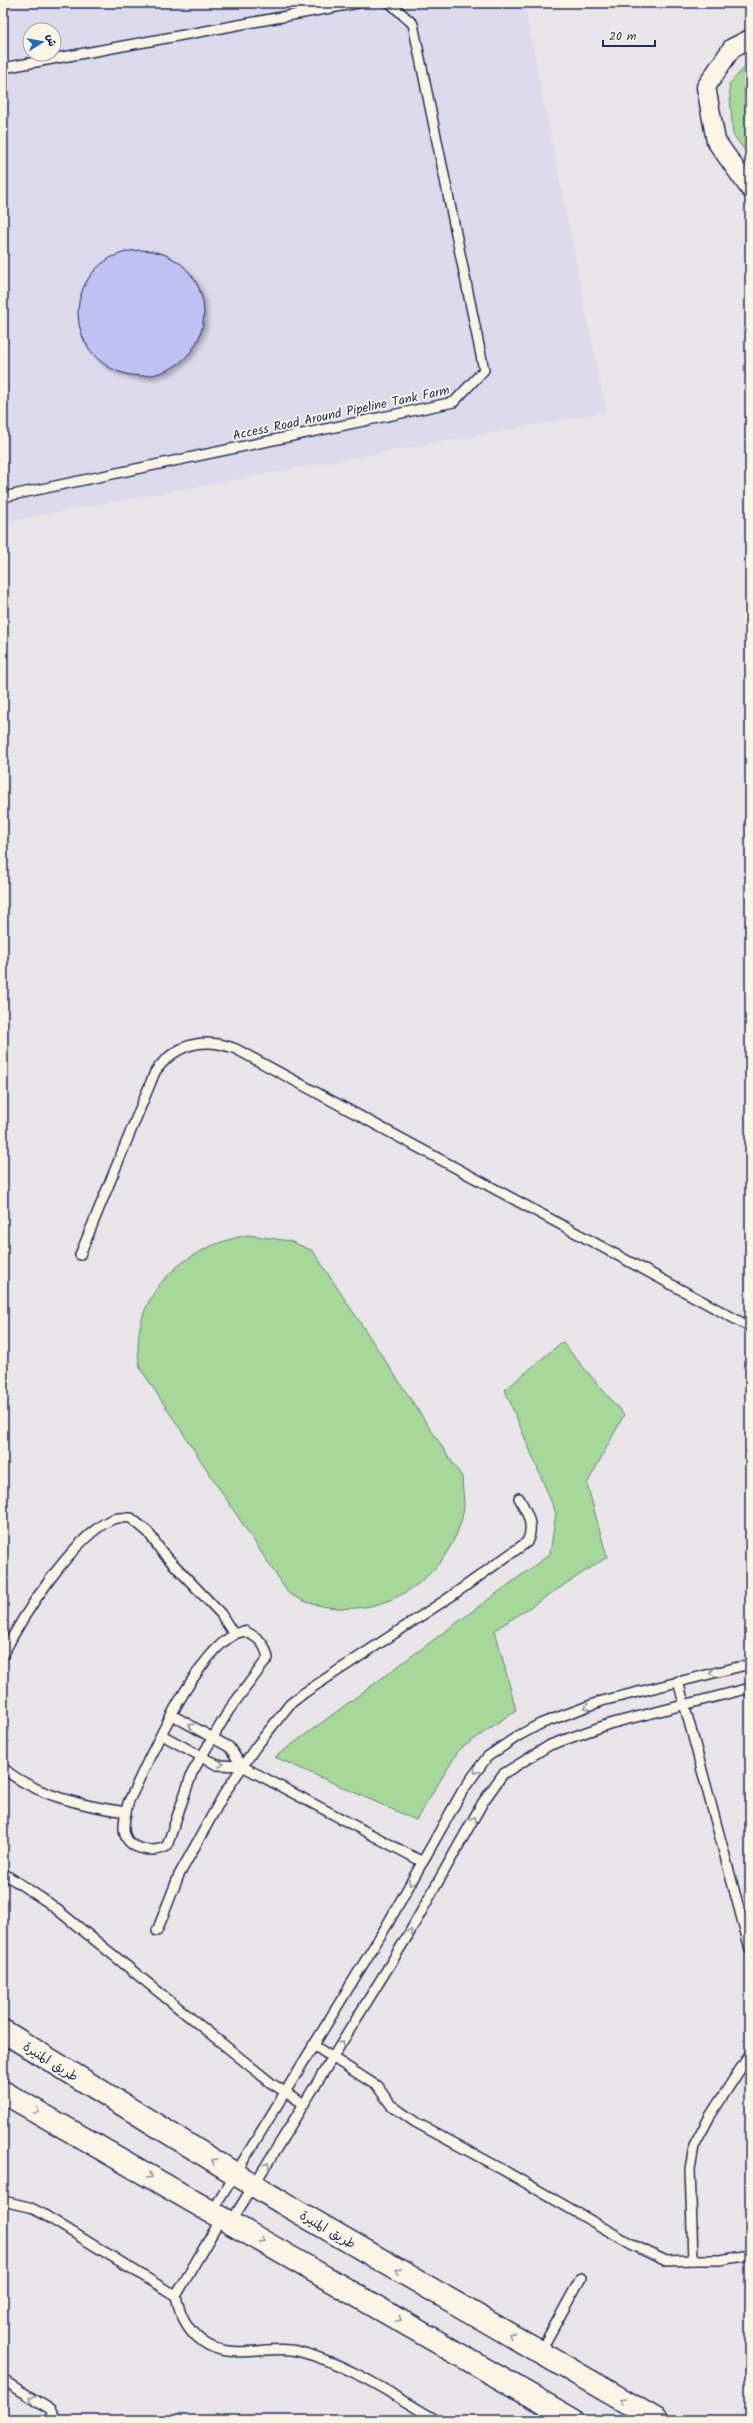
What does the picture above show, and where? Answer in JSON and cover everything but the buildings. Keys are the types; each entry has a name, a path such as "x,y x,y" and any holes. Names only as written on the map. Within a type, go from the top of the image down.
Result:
{"street":[{"path":"750,39 732,48 706,87 716,141 750,189"},
{"name":"طريق المنيرة","path":"3,2031 254,2186 657,2420"},
{"path":"3,2092 574,2420"}],"lane":[{"path":"3,68 358,3"},
{"name":"Access Road Around Pipeline Tank Farm","path":"3,497 454,402 484,370 412,24 390,3"},
{"path":"80,1255 155,1072 173,1053 186,1045 210,1042 236,1049 750,1328"},
{"path":"157,1931 179,1874 242,1766 274,1723 304,1692 450,1597 527,1542 530,1535 531,1524 520,1498"},
{"path":"3,1655 45,1587 71,1554 94,1530 114,1519 131,1518 148,1532 162,1552 221,1614 233,1633"},
{"path":"244,1631 256,1637 266,1646 268,1658 229,1710 192,1773 167,1846 160,1850 150,1850 130,1843 124,1829 128,1803 185,1690 215,1650 233,1633 244,1631"},
{"path":"436,2420 370,2381 332,2362 299,2351 229,2351 210,2346 196,2337 187,2325 179,2311 176,2296 222,2217 235,2174 423,1862 475,1771 487,1757 504,1745 540,1724 602,1701 750,1664"},
{"path":"678,1681 750,1949"},
{"path":"222,2217 254,2186 407,1937 483,1802 503,1774 550,1745 609,1724 750,1688"},
{"path":"172,1715 229,1747 242,1766"},
{"path":"162,1735 217,1765 242,1766 423,1862"},
{"path":"3,1768 12,1776 52,1795 126,1812"},
{"path":"3,1873 49,1903 271,2083 304,2104"},
{"path":"314,2045 377,2086 391,2105 415,2122 498,2167 640,2248 666,2261 720,2260 750,2255"},
{"path":"693,2260 690,2169 694,2146 710,2116 750,2054"},
{"path":"3,2201 28,2207 43,2214 176,2296"},
{"path":"540,2352 581,2278"},
{"path":"3,2380 50,2409 57,2420"}],"shaded area":[{"path":"3,3 524,3 606,412 3,522"}],"green space":[{"path":"750,62 750,157 733,135 729,84"},
{"path":"248,1235 290,1241 313,1251 462,1477 464,1505 462,1520 453,1542 441,1561 428,1575 400,1596 367,1607 332,1608 310,1603 288,1593 140,1368 138,1342 142,1319 151,1297 164,1279 181,1263 201,1251 224,1241"},
{"path":"562,1342 624,1415 587,1484 607,1557 495,1630 516,1710 459,1750 416,1820 275,1757 550,1554 556,1513 505,1390"}]}
